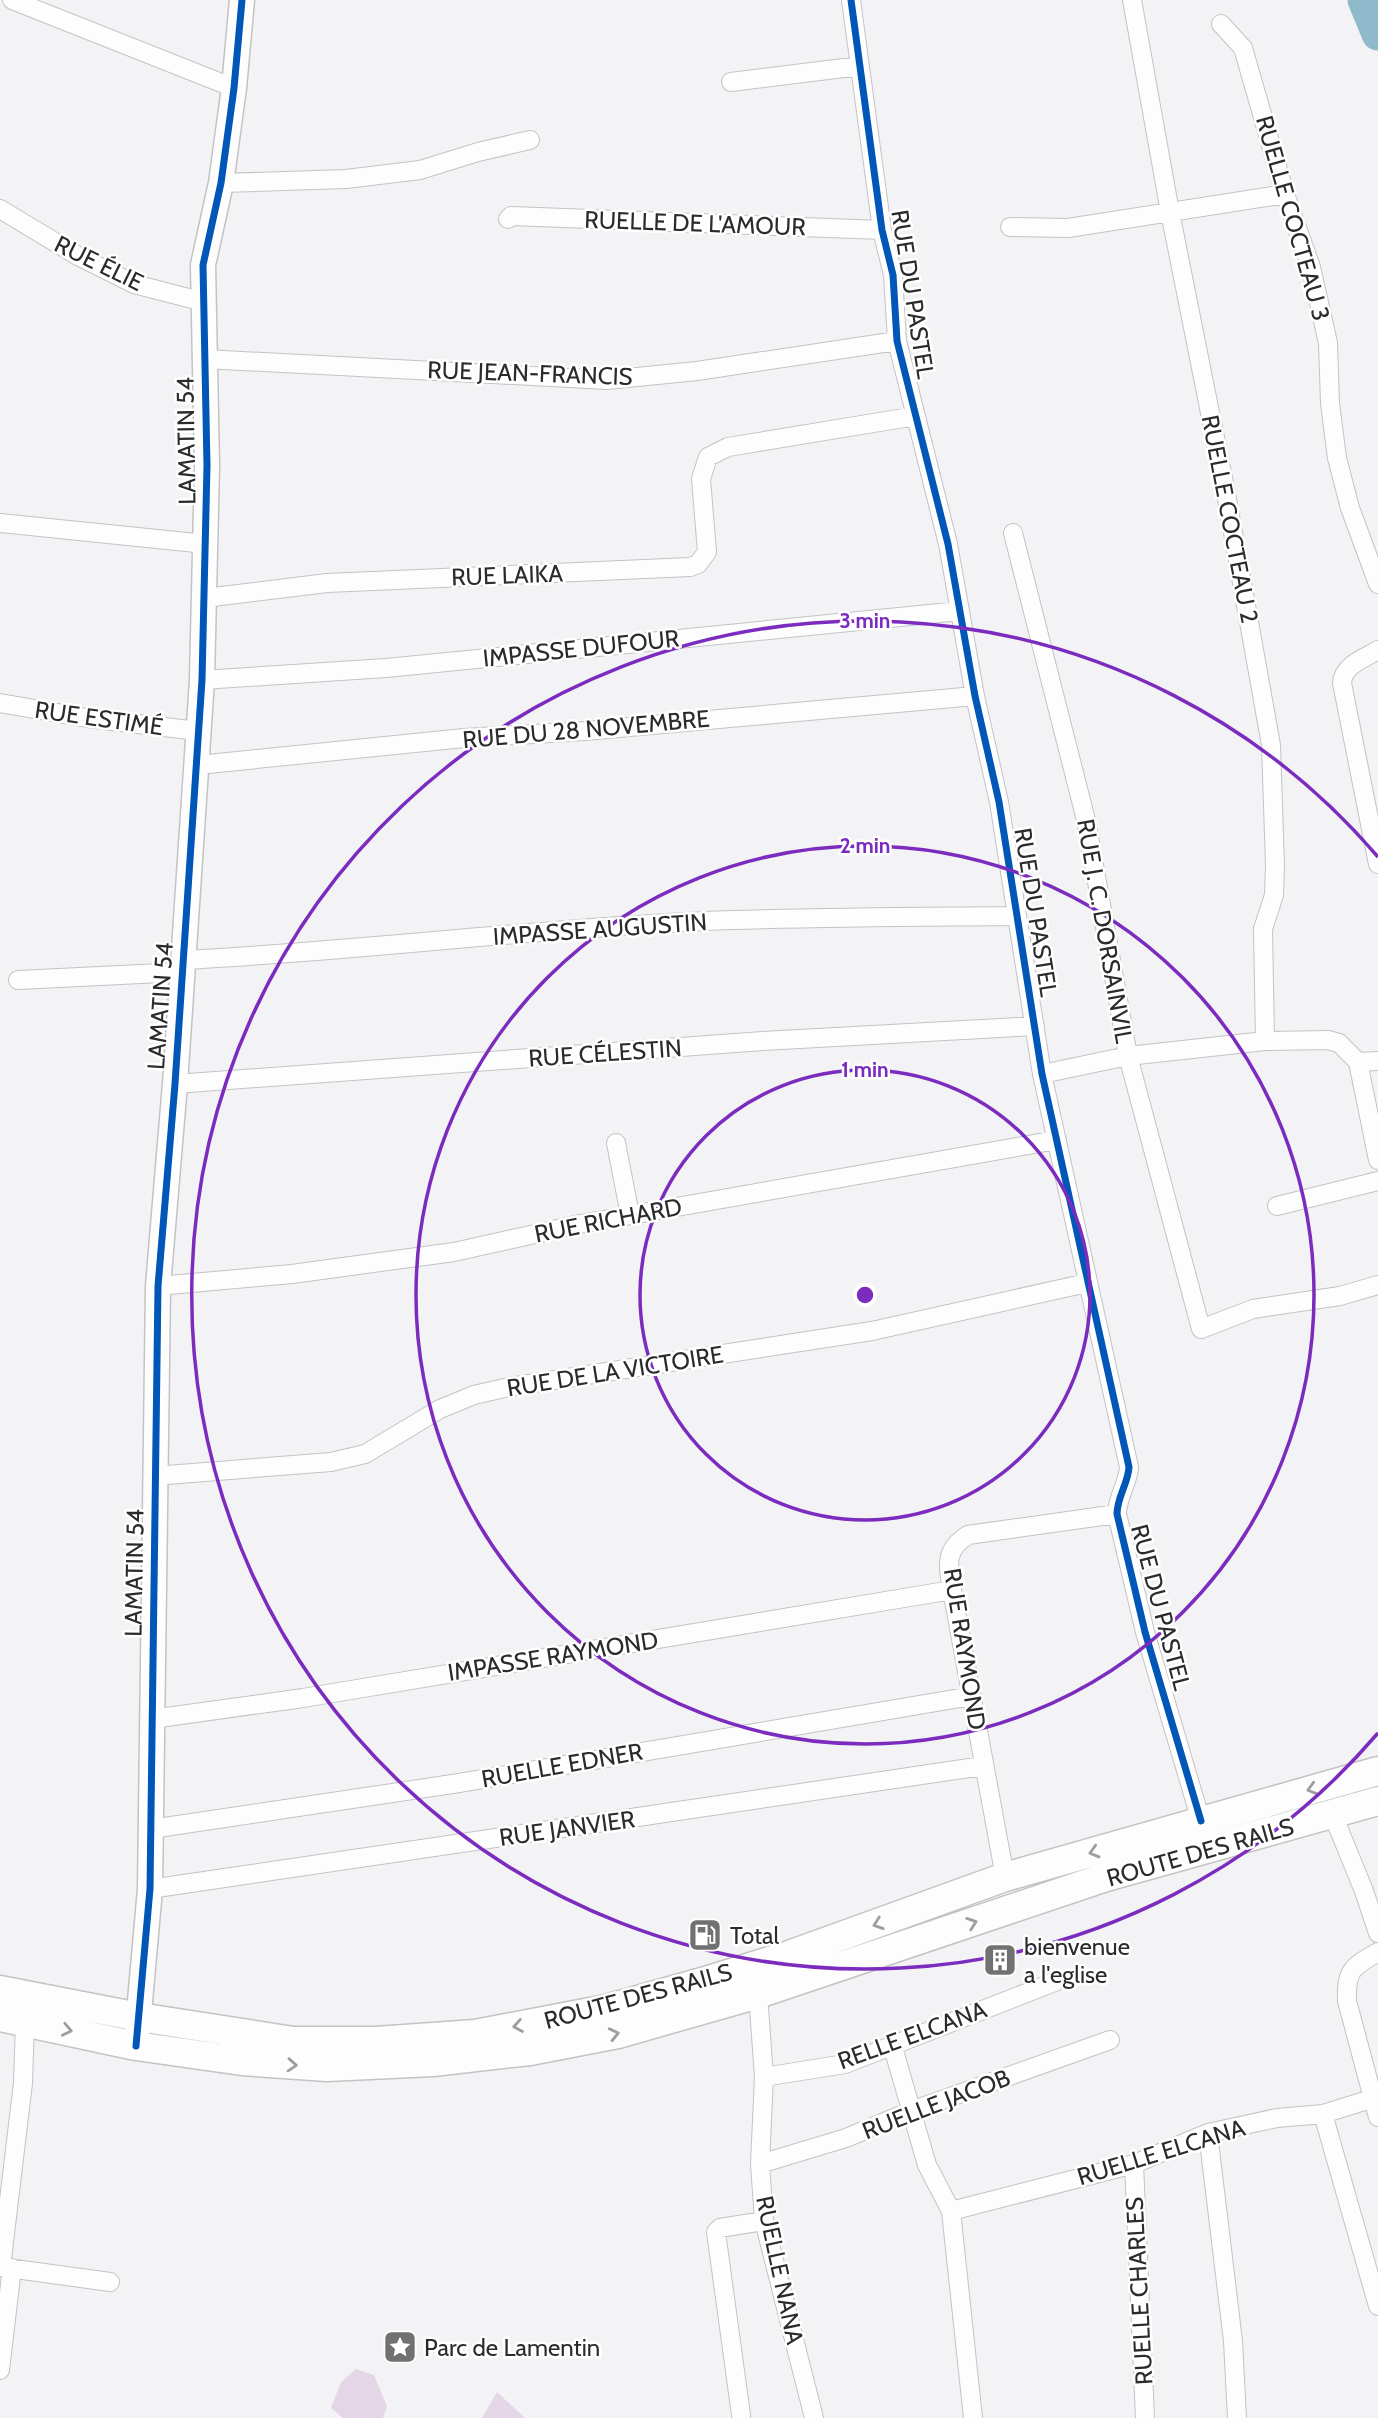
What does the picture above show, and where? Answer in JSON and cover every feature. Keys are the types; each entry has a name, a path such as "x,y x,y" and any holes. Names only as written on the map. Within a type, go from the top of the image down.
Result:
{"main road":[{"name":"ROUTE DES RAILS","path":"0,1990 139,2017 293,2041 376,2041 475,2034 606,2009 702,1982 789,1955 1005,1877 1378,1771"},
{"name":"ROUTE DES RAILS","path":"12,2019 136,2046 242,2061 327,2067 433,2062 530,2051 618,2034 758,1994 1106,1877 1378,1801"}],"street":[{"path":"12,0 234,88"},
{"name":"LAMATIN 54","path":"136,2046 150,1889 158,1286 198,765 202,680 207,466 203,265 221,183 242,0"},
{"name":"RUE DU PASTEL","path":"851,0 882,230 893,275 897,341 947,544 975,696 999,803 1042,1074 1129,1467 1117,1514 1145,1632 1201,1821"},
{"name":"RUELLE COCTEAU 2","path":"1132,0 1271,745 1275,885 1263,929 1265,1041"},
{"name":"RUELLE COCTEAU 3","path":"1221,24 1243,48 1284,194 1311,267 1328,343 1330,403 1337,458 1350,508 1378,584"},
{"path":"731,82 860,66"},
{"path":"221,183 346,180 420,170 478,152 530,140"},
{"path":"1010,227 1068,228 1284,194"},
{"name":"RUE ÉLIE","path":"0,209 78,256 134,284 204,302"},
{"name":"RUELLE DE L'AMOUR","path":"508,219 511,216 882,230"},
{"name":"RUE JEAN-FRANCIS","path":"204,359 607,380 697,371 897,341"},
{"name":"RUE LAIKA","path":"205,598 327,583 690,568 698,564 707,552 701,479 708,457 728,447 916,416"},
{"path":"0,523 206,544"},
{"name":"RUE J. C. DORSAINVIL","path":"1013,533 1086,820 1128,1056 1201,1328 1253,1309 1340,1296 1378,1285"},
{"name":"IMPASSE DUFOUR","path":"202,680 386,668 960,611"},
{"path":"1378,650 1347,669 1342,675 1342,683 1378,864"},
{"name":"RUE DU 28 NOVEMBRE","path":"198,765 464,738 585,731 975,696"},
{"name":"RUE ESTIMÉ","path":"0,704 87,718 198,731"},
{"name":"IMPASSE AUGUSTIN","path":"18,980 515,934 704,921 1017,916"},
{"name":"RUE CÉLESTIN","path":"174,1084 750,1042 1035,1026"},
{"path":"1042,1074 1128,1056 1265,1041 1328,1040 1339,1043 1357,1062 1378,1160"},
{"path":"1357,1062 1378,1061"},
{"name":"RUE RICHARD","path":"158,1286 292,1274 454,1252 630,1215 1057,1140"},
{"path":"616,1143 630,1215"},
{"path":"1277,1206 1378,1181"},
{"name":"RUE DE LA VICTOIRE","path":"154,1476 331,1462 365,1454 440,1409 474,1395 509,1387 872,1331 1087,1283"},
{"name":"RUE RAYMOND","path":"1005,1877 952,1590 948,1565 951,1553 957,1542 968,1535 1117,1514"},
{"name":"IMPASSE RAYMOND","path":"152,1719 303,1698 952,1590"},
{"name":"RUELLE EDNER","path":"151,1829 459,1783 972,1696"},
{"name":"RUE JANVIER","path":"150,1889 983,1766"},
{"path":"1333,1815 1378,1933"},
{"path":"1378,1952 1357,1965 1349,1973 1346,1984 1347,2001 1378,2118"},
{"name":"RELLE ELCANA","path":"764,2077 845,2064 1056,1981"},
{"name":"RUELLE NANA","path":"758,1994 764,2077 760,2164 764,2221 814,2418"},
{"path":"0,2370 4,2268 23,2083 12,2019"},
{"name":"RUELLE JACOB","path":"760,2164 846,2138 911,2111 1110,2040"},
{"path":"892,2045 927,2165 950,2211 973,2418"},
{"name":"RUELLE ELCANA","path":"950,2211 1134,2164 1208,2133 1277,2118 1323,2114 1371,2099"},
{"path":"1323,2114 1378,2306"},
{"path":"1208,2133 1233,2341 1237,2418"},
{"name":"RUELLE CHARLES","path":"1134,2164 1145,2418"},
{"path":"741,2415 716,2232 720,2228 764,2221"},
{"path":"4,2268 110,2282"}],"shaded area":[{"path":"356,2369 374,2375 387,2406 383,2418 343,2418 331,2408 341,2382"},
{"path":"497,2392 525,2418 482,2418"}],"waterway":[{"path":"1364,0 1378,34"}],"cycle path":[{"path":"136,2046 150,1889 158,1286 175,1084 202,680 207,466 203,265 221,183 242,0"},
{"path":"851,0 882,230 893,275 897,341 948,544 975,696 999,802 1042,1074 1129,1467 1117,1514 1145,1632 1201,1821"}],"place":[{"name":"Total","path":"705,1935"},
{"name":"bienvenue a l'eglise","path":"1000,1960"},
{"name":"Parc de Lamentin","path":"400,2347"}]}
